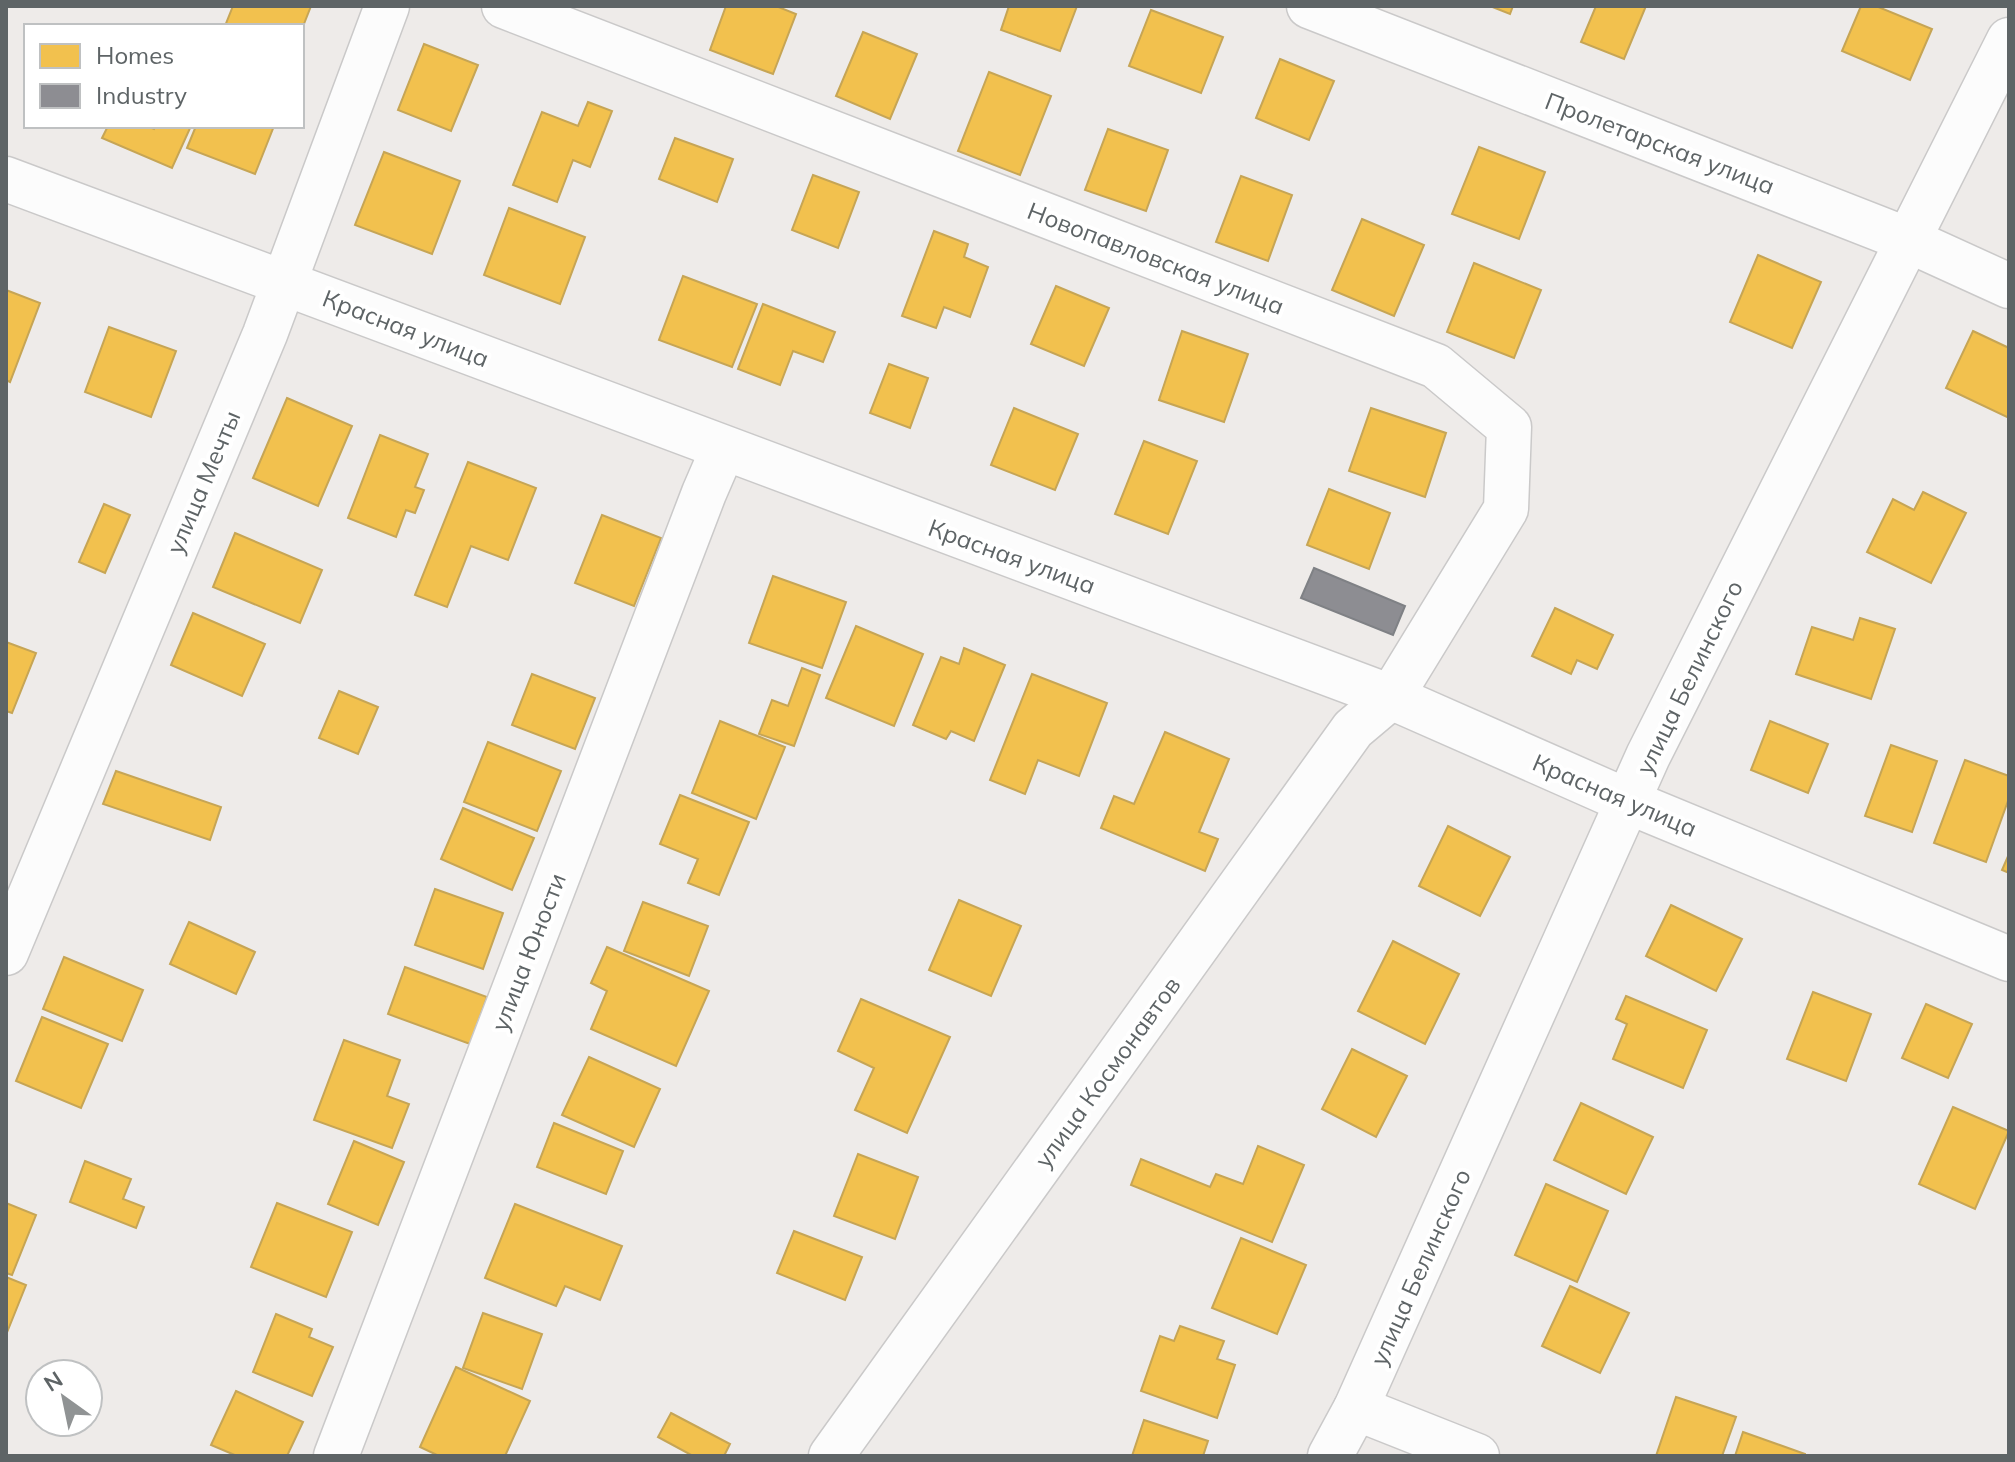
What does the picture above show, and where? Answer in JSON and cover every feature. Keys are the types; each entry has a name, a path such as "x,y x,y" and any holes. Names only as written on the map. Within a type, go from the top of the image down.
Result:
{"street":[{"name":"улица Мечты","path":"6,953 265,334 387,6"},
{"name":"Новопавловская улица","path":"504,6 1436,366 1509,427 1506,509 1391,697"},
{"name":"Пролетарская улица","path":"1309,6 1908,240 2009,286"},
{"name":"улица Белинского","path":"1330,1456 1356,1408 1648,756 2009,40"},
{"name":"Красная улица","path":"6,179 1391,697 1629,802 2009,959"},
{"name":"улица Юности","path":"336,1456 698,507 723,449"},
{"name":"улица Космонавтов","path":"831,1456 1353,729 1391,697"},
{"path":"1356,1408 1477,1456"}],"building: Homes":[{"path":"233,6 311,6 304,24 226,24"},
{"path":"726,6 776,6 796,14 773,74 710,50"},
{"path":"1009,6 1077,6 1060,51 1001,30"},
{"path":"1490,6 1513,6 1510,14"},
{"path":"1596,6 1646,6 1624,59 1581,42"},
{"path":"1861,6 1876,6 1932,29 1910,80 1842,51"},
{"path":"1151,10 1223,37 1201,93 1129,66"},
{"path":"863,32 917,54 890,119 836,96"},
{"path":"424,44 478,65 451,131 398,110"},
{"path":"1280,59 1334,81 1309,140 1256,118"},
{"path":"989,72 1051,96 1020,175 958,151"},
{"path":"588,102 612,111 590,167 573,160 557,202 513,185 542,112 578,126"},
{"path":"107,128 190,128 172,168 102,138"},
{"path":"195,128 273,128 255,174 187,148"},
{"path":"1108,129 1168,150 1146,211 1085,190"},
{"path":"675,138 733,159 717,202 659,179"},
{"path":"1479,147 1545,172 1519,239 1452,214"},
{"path":"384,152 460,181 432,254 355,225"},
{"path":"813,175 859,192 838,248 792,230"},
{"path":"1241,176 1292,195 1268,261 1216,242"},
{"path":"509,208 585,237 560,304 484,275"},
{"path":"1362,219 1424,245 1394,316 1332,290"},
{"path":"934,231 968,244 964,257 988,267 970,317 944,307 936,328 902,316"},
{"path":"1758,255 1821,282 1792,348 1730,322"},
{"path":"1474,263 1541,290 1514,358 1447,332"},
{"path":"683,276 757,304 732,367 659,340"},
{"path":"1056,286 1109,308 1084,366 1031,344"},
{"path":"6,290 40,303 10,382 6,380"},
{"path":"763,304 835,332 823,362 793,351 780,385 738,369"},
{"path":"109,327 176,351 151,417 85,392"},
{"path":"1182,331 1248,354 1224,422 1159,400"},
{"path":"1973,331 2009,348 2009,418 1946,388"},
{"path":"889,364 928,378 910,428 870,413"},
{"path":"287,398 352,426 318,506 253,478"},
{"path":"1014,408 1078,434 1055,490 991,465"},
{"path":"1371,408 1446,433 1425,497 1349,471"},
{"path":"380,435 428,454 415,487 424,490 415,513 406,510 396,537 348,518"},
{"path":"1144,441 1197,461 1168,534 1115,514"},
{"path":"468,462 536,488 508,560 471,546 447,607 415,595"},
{"path":"1329,489 1390,513 1369,569 1307,545"},
{"path":"1923,492 1966,513 1931,583 1867,552 1893,499 1914,510"},
{"path":"104,504 130,515 105,573 79,562"},
{"path":"602,515 661,538 634,606 575,583"},
{"path":"235,533 322,570 300,623 213,587"},
{"path":"773,576 846,602 822,668 749,643"},
{"path":"1555,608 1613,635 1597,669 1577,660 1571,674 1532,656"},
{"path":"193,613 265,644 242,696 171,665"},
{"path":"1860,618 1895,629 1871,699 1796,674 1812,627 1853,640"},
{"path":"856,626 923,654 894,726 826,698"},
{"path":"6,642 36,653 12,713 6,711"},
{"path":"964,648 1005,665 974,741 951,731 946,739 913,725 941,657 959,664"},
{"path":"802,668 820,675 794,746 759,734 772,700 788,706"},
{"path":"532,674 595,698 575,749 512,725"},
{"path":"1032,674 1107,703 1079,776 1038,760 1025,794 990,780"},
{"path":"339,691 378,707 358,754 319,738"},
{"path":"720,721 785,747 756,819 692,793"},
{"path":"1770,721 1828,744 1808,793 1751,770"},
{"path":"1165,732 1229,759 1199,832 1218,839 1205,871 1101,828 1114,796 1134,804"},
{"path":"488,742 561,771 537,831 464,802"},
{"path":"1891,745 1937,761 1912,832 1865,816"},
{"path":"1965,760 2009,776 2009,798 1986,862 1934,843"},
{"path":"116,771 221,807 210,840 103,804"},
{"path":"680,795 749,822 719,895 688,883 698,859 660,844"},
{"path":"463,808 534,838 512,890 441,859"},
{"path":"1448,826 1510,857 1480,916 1419,886"},
{"path":"2009,854 2009,873 2002,870"},
{"path":"435,889 503,913 483,969 415,945"},
{"path":"959,900 1021,926 991,996 929,970"},
{"path":"643,902 708,926 689,976 624,951"},
{"path":"1671,905 1742,939 1716,991 1646,956"},
{"path":"189,922 255,952 236,994 170,964"},
{"path":"1393,941 1459,974 1425,1044 1358,1011"},
{"path":"607,947 709,991 676,1066 591,1029 607,991 591,983"},
{"path":"64,957 143,990 122,1041 43,1009"},
{"path":"405,967 487,997 470,1044 388,1014"},
{"path":"1813,992 1871,1014 1846,1081 1787,1059"},
{"path":"1626,996 1707,1030 1683,1088 1613,1059 1627,1024 1616,1019"},
{"path":"861,999 950,1037 907,1133 855,1110 874,1068 838,1051"},
{"path":"1926,1004 1972,1024 1948,1078 1902,1058"},
{"path":"42,1017 108,1044 81,1108 16,1081"},
{"path":"344,1040 400,1060 387,1096 409,1104 392,1148 314,1120"},
{"path":"1352,1049 1407,1076 1376,1137 1322,1109"},
{"path":"589,1057 660,1089 634,1147 562,1115"},
{"path":"1581,1103 1653,1137 1626,1194 1554,1160"},
{"path":"1953,1107 2009,1131 1975,1209 1919,1184"},
{"path":"554,1123 623,1151 606,1194 537,1167"},
{"path":"354,1141 404,1162 378,1225 328,1204"},
{"path":"1258,1146 1304,1165 1272,1242 1131,1185 1141,1159 1210,1187 1216,1174 1243,1184"},
{"path":"858,1154 918,1177 895,1239 834,1216"},
{"path":"85,1161 131,1179 123,1199 144,1207 136,1228 70,1202"},
{"path":"1546,1184 1608,1211 1577,1282 1515,1255"},
{"path":"6,1203 36,1215 12,1275 6,1273"},
{"path":"277,1203 352,1232 326,1297 251,1267"},
{"path":"515,1204 622,1246 600,1300 565,1286 556,1306 485,1278"},
{"path":"794,1231 862,1257 845,1300 777,1273"},
{"path":"1241,1238 1306,1265 1277,1334 1212,1308"},
{"path":"6,1277 26,1285 6,1335"},
{"path":"1570,1286 1629,1313 1600,1373 1542,1346"},
{"path":"483,1313 542,1334 522,1389 463,1368"},
{"path":"276,1314 312,1329 309,1337 333,1347 312,1396 253,1372"},
{"path":"1180,1326 1224,1341 1217,1359 1235,1365 1217,1418 1141,1391 1160,1336 1174,1341"},
{"path":"456,1367 530,1401 505,1456 439,1456 420,1447"},
{"path":"236,1391 303,1422 287,1456 237,1456 211,1445"},
{"path":"1676,1397 1736,1417 1722,1456 1656,1456"},
{"path":"671,1413 730,1444 724,1456 693,1456 658,1437"},
{"path":"1144,1420 1208,1441 1203,1456 1132,1456"},
{"path":"1743,1432 1805,1454 1805,1456 1735,1456"}],"building: Industry":[{"path":"1314,568 1405,606 1393,635 1301,598"}]}
